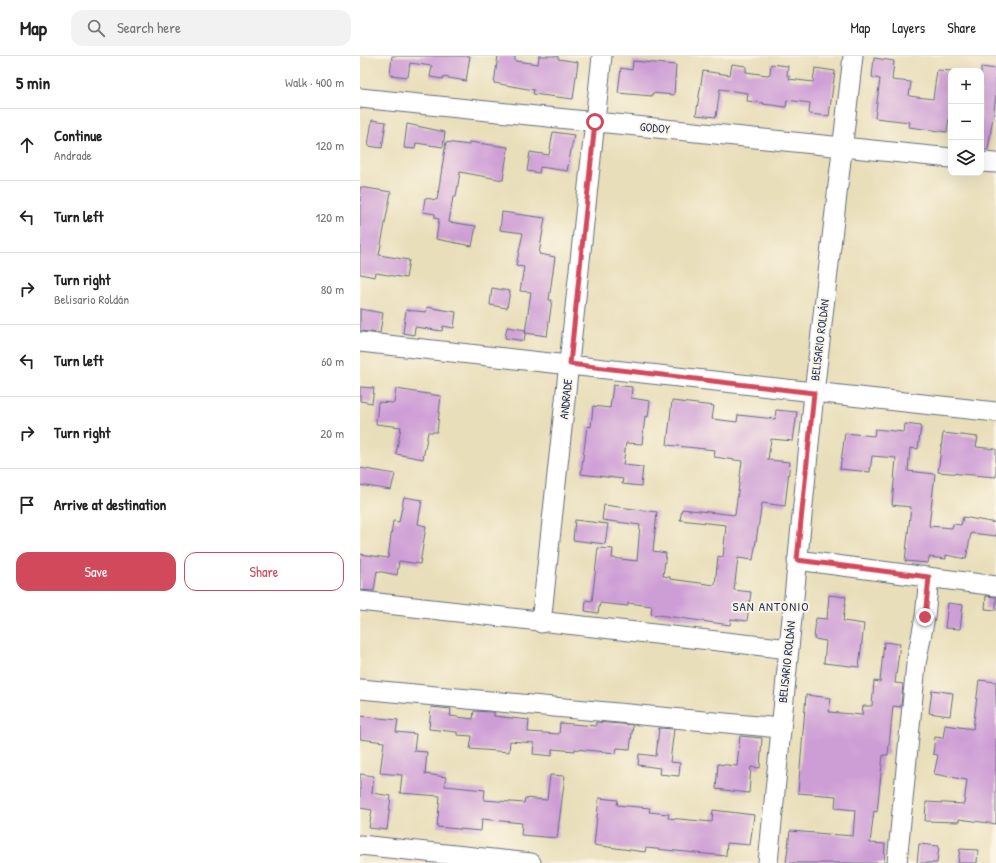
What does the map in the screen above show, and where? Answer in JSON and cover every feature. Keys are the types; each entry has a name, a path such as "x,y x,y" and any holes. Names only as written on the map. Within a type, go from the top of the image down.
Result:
{"street":[{"name":"ANDRADE","path":"541,623 602,56"},
{"name":"BELISARIO ROLDÁN","path":"768,863 780,728 790,649 797,560 814,393 853,56"},
{"name":"GODOY","path":"360,98 948,158"},
{"path":"984,162 996,163"},
{"path":"360,342 996,412"},
{"path":"797,560 996,586"},
{"path":"897,863 916,664 925,617 929,577"},
{"path":"360,601 541,623 790,649"},
{"path":"360,689 780,728"},
{"path":"360,845 530,863"}],"building":[{"path":"392,56 470,56 466,81 443,77 443,79 430,77 432,66 410,63 408,77 390,75"},
{"path":"498,56 515,56 515,61 538,64 539,56 558,56 558,59 578,62 573,99 533,94 534,90 494,83"},
{"path":"874,58 894,61 892,80 911,82 909,96 933,99 937,70 948,71 947,132 909,127 910,122 875,118 880,79 872,77"},
{"path":"633,61 676,65 674,95 652,93 652,96 618,93 621,68 632,70"},
{"path":"732,64 746,66 746,72 767,75 770,74 771,64 788,66 787,76 790,76 789,79 813,82 815,68 835,71 829,116 809,114 810,103 787,100 786,107 763,104 764,103 747,101 748,93 720,89 716,117 696,115 703,71 730,75"},
{"path":"981,67 996,69 996,96 988,150 984,150 984,68"},
{"path":"372,120 386,122 382,148 368,146"},
{"path":"407,124 445,132 443,147 416,143 415,149 404,148"},
{"path":"553,132 574,135 567,171 540,167 539,173 527,171 530,152 549,155"},
{"path":"446,142 469,145 469,142 508,147 503,180 460,172 456,197 453,197 449,222 476,226 472,246 436,239 439,219 435,218 435,214 423,212 425,198 437,200"},
{"path":"360,187 391,192 379,255 409,260 406,278 376,273 375,277 360,274"},
{"path":"502,212 545,218 539,254 555,257 549,300 552,300 547,336 525,333 531,292 520,291 524,267 516,266 523,233 500,230"},
{"path":"492,288 510,291 507,308 490,305"},
{"path":"427,307 456,312 454,328 443,326 442,331 415,327 414,335 403,333 406,310 426,312"},
{"path":"360,309 383,313 380,333 360,331"},
{"path":"507,327 526,330 524,341 505,338"},
{"path":"613,385 632,387 631,398 650,401 648,417 645,416 642,444 626,443 623,465 643,467 641,486 622,484 623,479 581,474 587,426 591,427 593,406 610,408"},
{"path":"360,387 374,388 372,403 360,401"},
{"path":"396,389 441,396 437,432 428,432 423,459 396,454 401,427 376,424 378,402 394,403"},
{"path":"672,401 714,406 712,419 737,422 738,415 775,419 776,410 797,412 793,441 771,439 768,460 790,462 785,506 762,503 753,560 738,558 734,590 751,592 747,621 731,619 730,625 651,614 652,606 628,603 628,606 600,603 598,613 585,611 586,600 592,601 598,548 613,549 612,558 637,561 640,525 602,520 604,505 657,512 653,551 666,553 663,576 670,577 670,579 715,585 718,556 723,557 726,525 680,520 682,509 735,515 742,461 714,457 715,450 667,445"},
{"path":"905,424 921,426 918,449 910,448 908,471 935,474 929,526 952,528 953,524 961,525 963,517 996,523 996,536 971,533 966,559 946,555 946,559 929,557 928,563 905,561 911,507 892,505 896,458 872,456 870,472 840,469 845,433 874,436 875,429 904,432"},
{"path":"943,433 978,437 976,447 996,449 996,477 938,472"},
{"path":"360,468 395,474 391,490 360,485"},
{"path":"404,497 422,500 418,524 426,526 420,564 399,561 397,575 377,571 374,591 360,590 360,554 388,558 393,521 399,522"},
{"path":"575,520 608,524 605,544 573,540"},
{"path":"829,595 846,597 843,621 864,624 859,667 824,663 826,641 814,639 816,618 827,619"},
{"path":"986,596 996,597 996,610 985,609"},
{"path":"948,603 963,605 960,629 945,628"},
{"path":"884,642 900,644 895,683 903,684 901,707 893,706 888,755 883,755 877,812 874,811 870,843 885,844 884,863 786,863 790,831 853,836 855,810 835,808 836,796 798,793 806,695 831,698 829,712 862,715 863,706 872,706 874,681 880,682"},
{"path":"979,680 996,682 996,824 959,819 959,822 925,821 926,802 964,804 967,780 934,774 938,755 933,754 935,737 943,738 945,725 973,729"},
{"path":"932,690 953,693 950,716 929,713"},
{"path":"431,707 451,709 450,716 473,719 474,711 494,712 494,716 529,720 528,732 559,734 560,723 596,726 596,722 633,725 630,749 617,748 616,753 575,749 575,751 552,749 552,756 533,754 534,743 510,741 509,752 470,749 472,736 457,735 457,732 429,729"},
{"path":"360,716 398,720 396,732 416,734 414,751 427,752 425,774 446,777 445,786 485,790 484,800 524,803 525,798 547,800 550,775 565,776 557,838 521,835 522,823 482,819 481,831 437,827 440,796 400,793 402,775 380,773 384,742 360,739"},
{"path":"659,728 674,729 670,762 680,763 679,776 659,774 660,768 638,765 639,754 656,756"},
{"path":"740,736 762,738 760,768 751,767 749,793 716,789 718,764 737,766"},
{"path":"360,774 374,776 372,793 391,796 387,830 369,828 372,810 360,808"},
{"path":"599,798 618,800 617,805 650,808 649,812 669,814 668,818 712,822 713,810 754,815 750,845 727,843 726,856 646,848 645,852 594,845"},
{"path":"919,844 939,846 937,863 917,863"},
{"path":"960,849 978,850 977,863 958,863"}],"district":[{"name":"SAN ANTONIO","path":"771,606"}],"route":[{"path":"595,122 570,364 814,393 797,560 929,577 925,617"}]}
